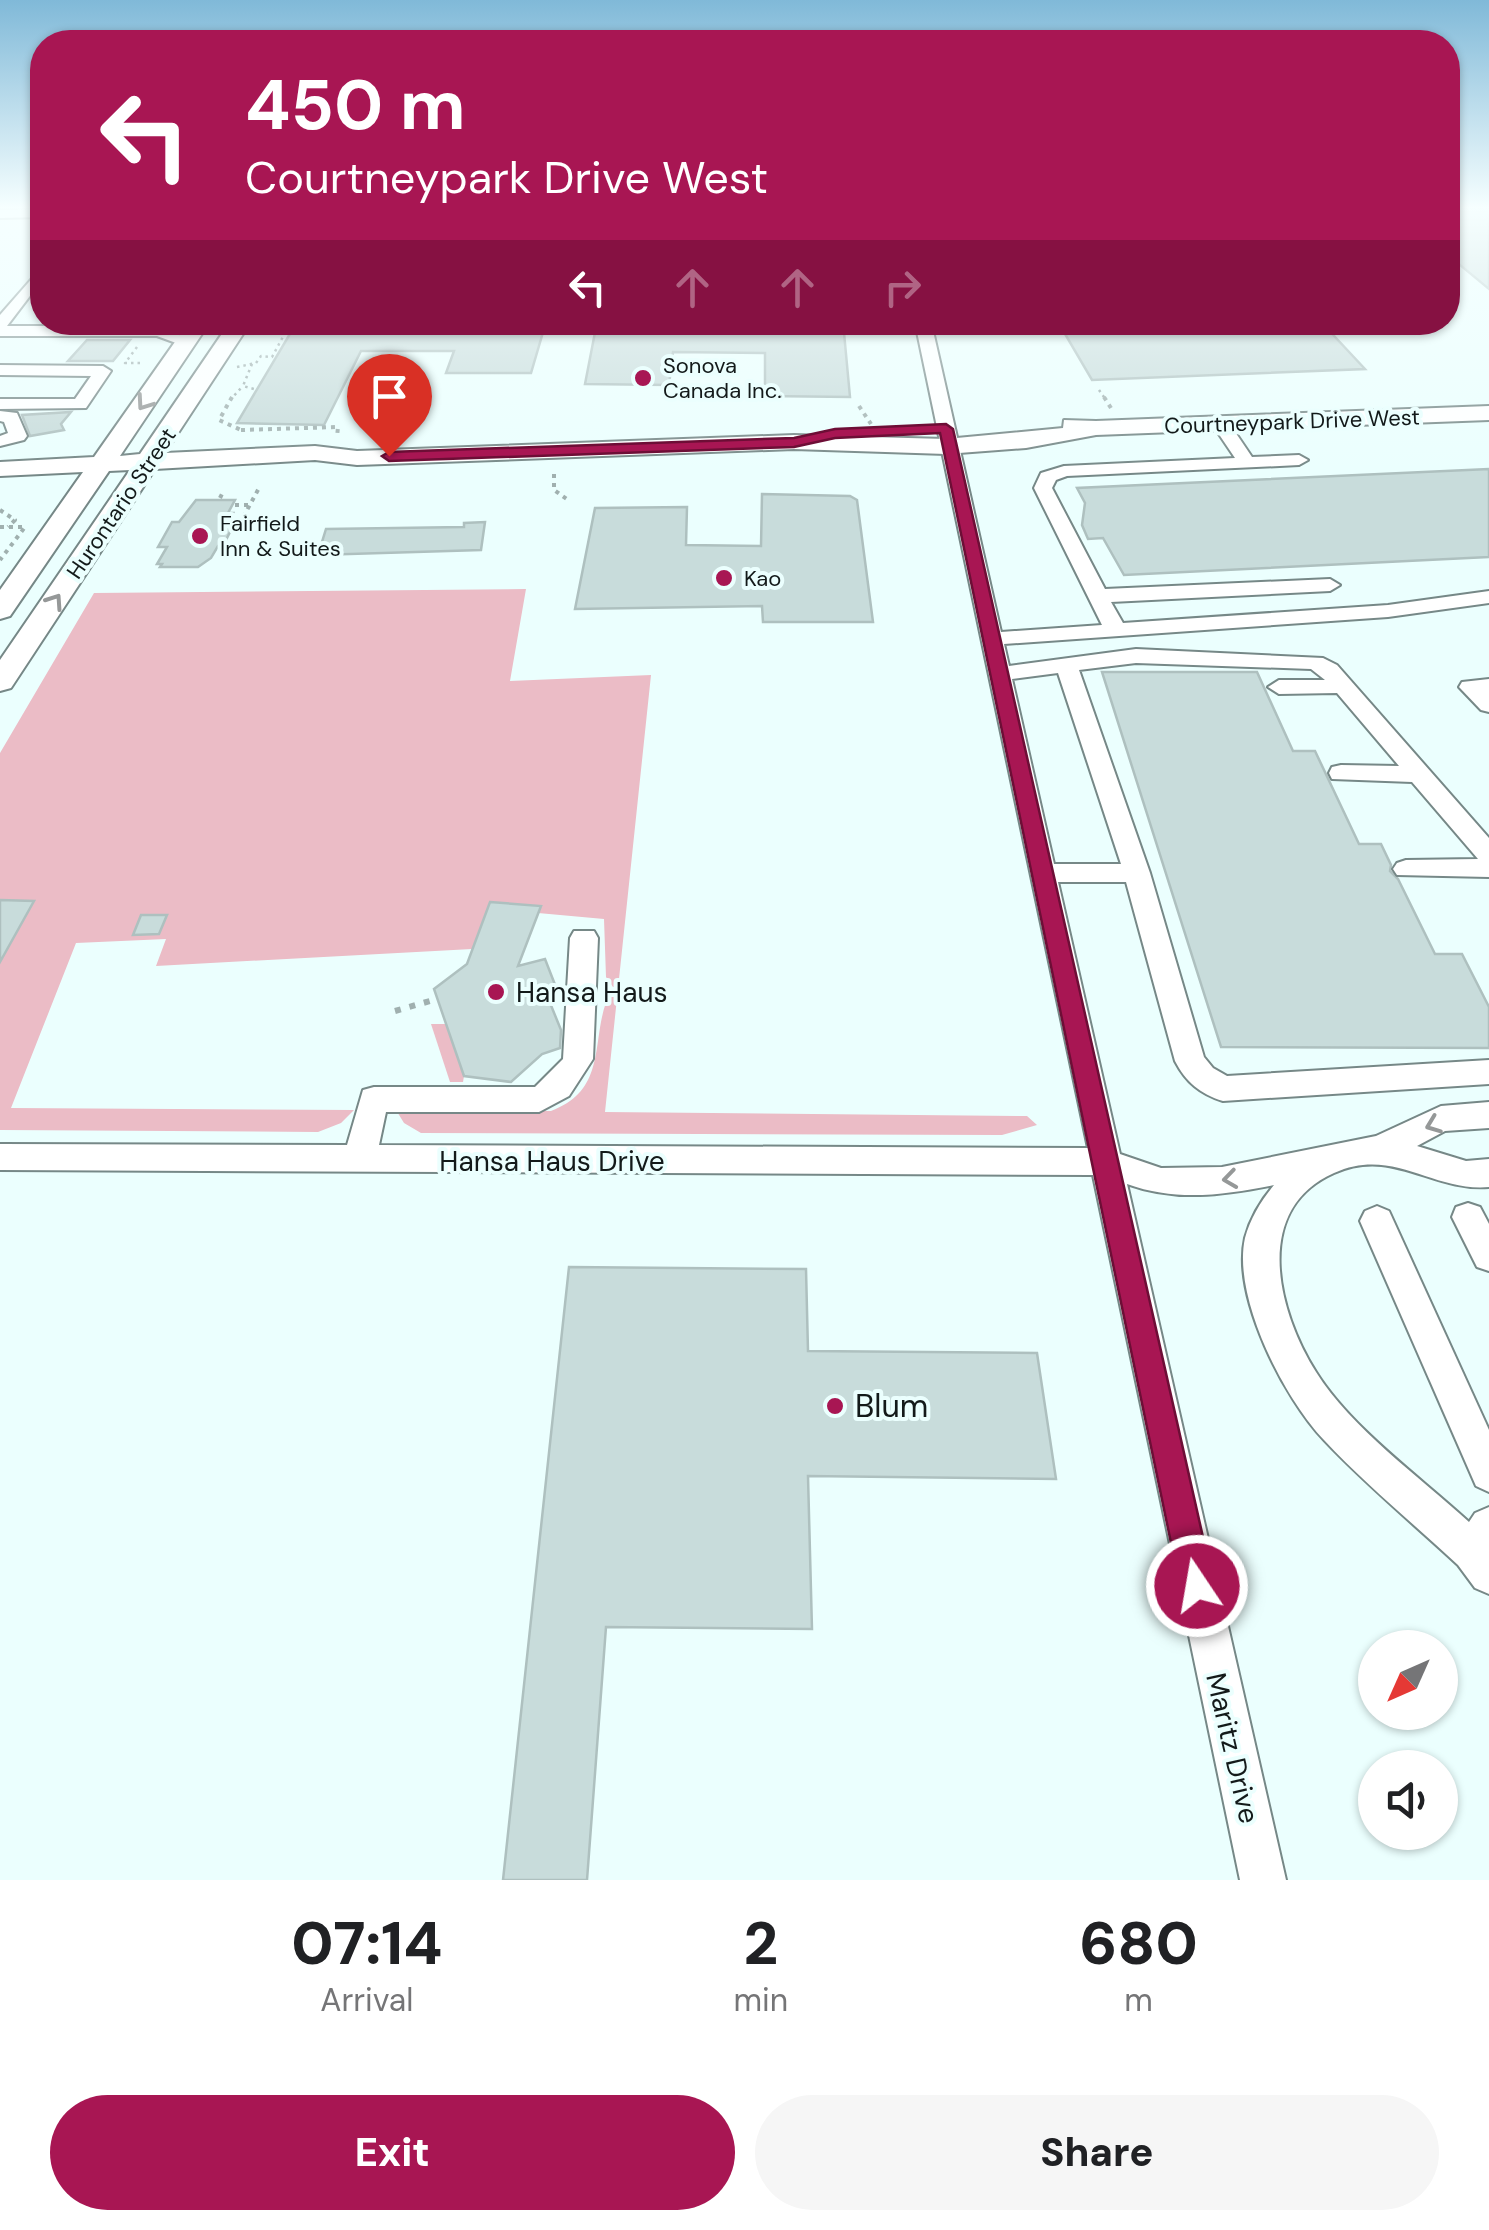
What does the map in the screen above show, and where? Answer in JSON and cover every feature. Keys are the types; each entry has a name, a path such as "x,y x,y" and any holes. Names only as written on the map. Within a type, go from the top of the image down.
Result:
{"main road":[{"name":"Hurontario Street","path":"0,610 191,335"},
{"name":"Hurontario Street","path":"0,682 232,335"},
{"name":"Courtneypark Drive West","path":"144,470 236,457 347,450 794,442 844,446 947,436 1062,438 1105,420 1221,424 1489,413"},
{"name":"Courtneypark Drive West","path":"96,472 311,468 347,450"},
{"path":"0,469 96,472"},
{"path":"0,483 96,472"}],"street":[{"path":"0,326 22,297"},
{"path":"0,326 30,325"},
{"path":"0,326 30,327"},
{"name":"Maritz Drive","path":"926,335 1263,1880"},
{"path":"0,370 103,371 80,404 0,404"},
{"path":"0,416 11,417 18,436 0,441"},
{"path":"1221,424 1246,462"},
{"path":"1115,629 1044,488 1048,477 1064,471 1299,460"},
{"path":"1099,596 1330,585"},
{"path":"990,638 1388,611 1489,597"},
{"path":"998,674 1136,656 1300,660 1329,670 1489,855"},
{"path":"1066,665 1137,873 1190,1061 1202,1078 1223,1088 1254,1089 1489,1072"},
{"path":"1278,687 1343,686"},
{"path":"1489,686 1470,687 1489,705"},
{"path":"1341,773 1422,774"},
{"path":"1406,869 1489,868"},
{"path":"1042,873 1137,873"},
{"path":"359,1161 374,1100 540,1100 558,1090 578,1059 584,938"},
{"name":"Hansa Haus Drive","path":"0,1158 1104,1162 1161,1182 1222,1182 1382,1148 1440,1119 1489,1114"},
{"path":"1382,1148 1466,1175 1489,1173"},
{"path":"1326,1161 1300,1180 1275,1207 1262,1238 1262,1273 1274,1322 1303,1386 1336,1426 1483,1550"},
{"path":"1468,1217 1489,1256"},
{"path":"1377,1221 1481,1435 1489,1474"}],"path":[{"path":"139,376 148,363 125,363 146,335"},
{"path":"236,457 246,433 219,420 236,390 243,386 252,364 261,356 272,356 284,335"},
{"path":"212,366 252,364"},
{"path":"243,386 254,389"},
{"path":"1100,390 1105,420"},
{"path":"859,406 872,424"},
{"path":"241,430 338,427 347,450"},
{"path":"554,474 554,490 568,500"},
{"path":"239,525 259,488"},
{"path":"220,498 224,490"},
{"path":"236,505 250,505"},
{"path":"0,510 14,520 8,527"},
{"path":"0,527 25,527 0,560"},
{"path":"395,1011 437,999"}],"shaded area":[{"path":"526,589 510,681 651,675 605,1112 1027,1116 1037,1125 1002,1135 421,1133 404,1123 396,1110 551,1111 583,1088 596,1057 605,1004 613,987 606,977 604,919 538,913 540,906 490,902 472,949 156,966 166,939 76,943 11,1108 354,1110 341,1123 318,1132 0,1130 0,753 94,593"},
{"path":"431,1024 446,1024 463,1082 450,1082"}],"building":[{"path":"289,335 542,335 531,373 446,373 454,351 361,351 324,425 237,423"},
{"path":"594,335 844,335 850,397 765,396 765,353 673,352 669,385 585,384"},
{"path":"1066,335 1333,335 1365,369 1092,380"},
{"path":"87,340 130,340 113,361 68,361"},
{"path":"71,412 61,424 64,430 30,436 22,415"},
{"path":"1489,469 1489,557 1124,575 1103,538 1088,539 1082,525 1085,503 1077,488"},
{"name":"Kao","path":"762,494 850,496 857,500 873,622 763,622 762,606 575,609 595,508 687,507 686,545 761,546"},
{"path":"196,500 235,500 228,513 233,513 229,520 236,520 223,546 218,546 211,558 198,567 160,567 162,564 157,564 167,547 158,547 172,522 179,522"},
{"path":"485,522 481,550 318,555 326,529 464,527 464,523"},
{"path":"1102,672 1257,672 1293,751 1315,751 1359,844 1381,844 1390,871 1398,879 1435,954 1462,954 1489,1007 1489,1048 1221,1047"},
{"path":"0,900 34,901 0,962"},
{"name":"Hansa Haus","path":"490,902 541,906 518,966 545,959 559,995 548,998 561,1030 560,1048 542,1054 511,1082 464,1076 434,989 467,964"},
{"path":"141,915 167,915 159,934 133,935"},
{"path":"569,1267 806,1269 808,1351 1037,1353 1056,1479 808,1476 812,1629 606,1627 587,1880 503,1880"}],"place":[{"name":"Sonova Canada Inc.","path":"643,378"},
{"name":"Fairfield Inn & Suites","path":"200,536"},
{"name":"Kao","path":"724,578"},
{"name":"Hansa Haus","path":"496,992"},
{"name":"Blum","path":"835,1406"}],"route":[{"path":"389,456 794,442 835,434 946,429 1197,1586"}]}
